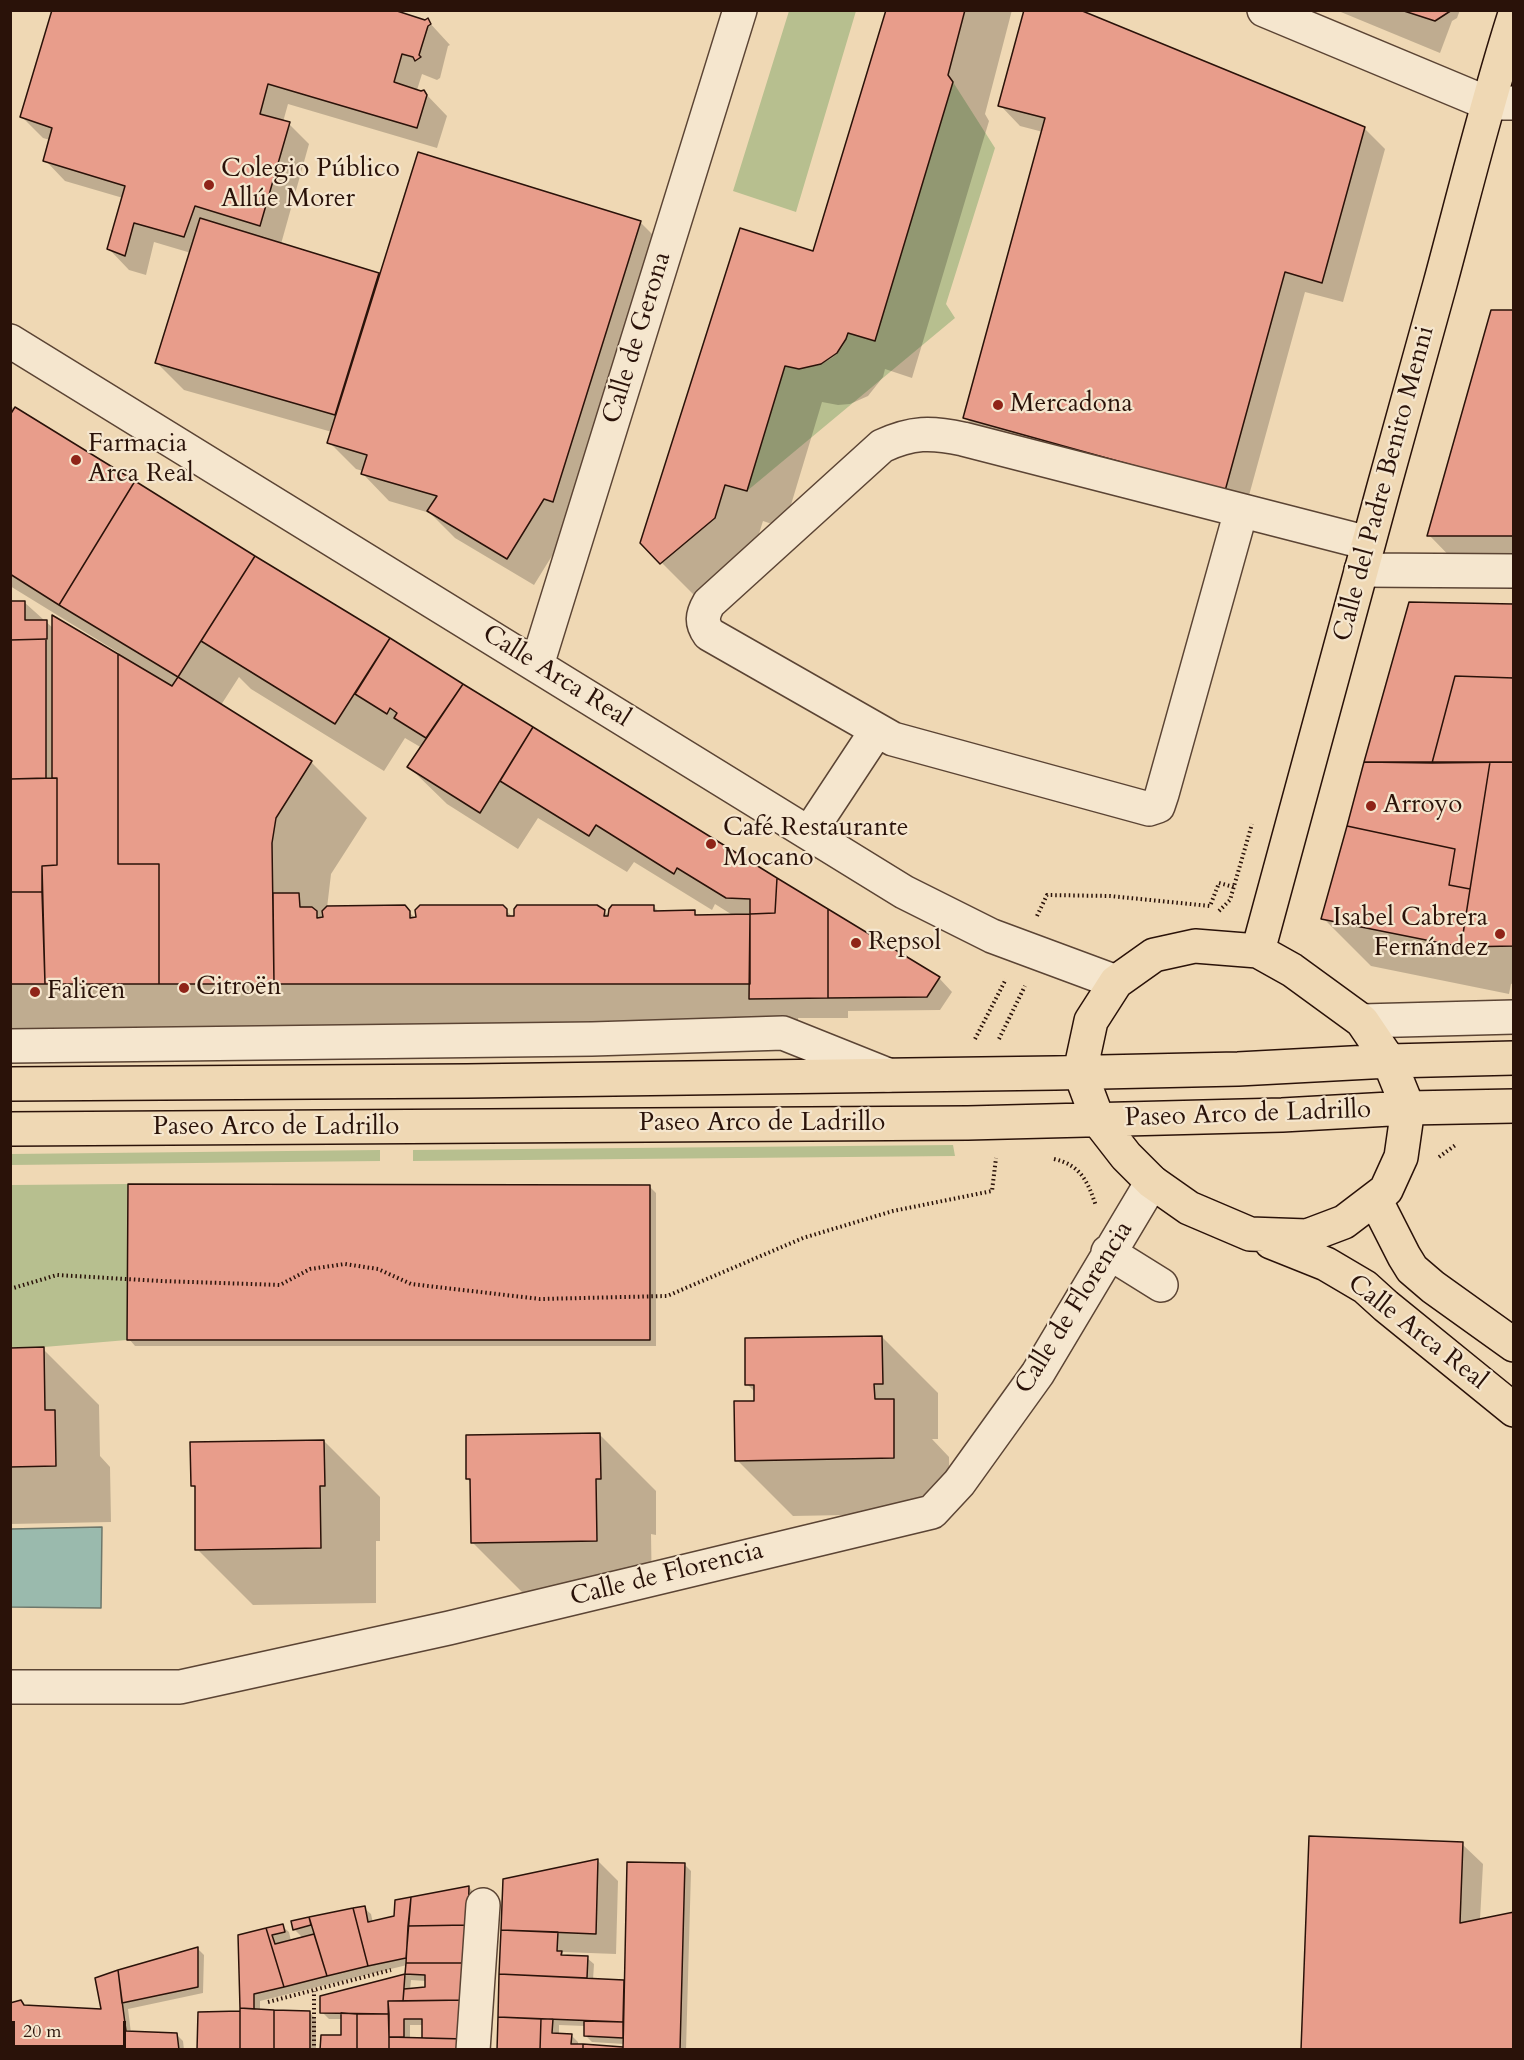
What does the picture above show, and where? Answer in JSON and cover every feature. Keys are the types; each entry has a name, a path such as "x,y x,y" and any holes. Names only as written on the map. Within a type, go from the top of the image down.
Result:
{"main road":[{"name":"Calle del Padre Benito Menni","path":"1258,951 1460,212 1500,103 1514,17"},
{"path":"1080,1072 1091,1021 1116,982 1154,955 1195,946 1258,951 1293,970 1362,1021 1389,1061 1408,1108 1401,1157 1386,1190 1344,1222 1307,1236 1250,1234"},
{"name":"Paseo Arco de Ladrillo","path":"10,1084 455,1081 1080,1072 1238,1069 1389,1061 1514,1058"},
{"name":"Calle Arca Real","path":"1080,1072 1098,1120 1126,1156 1152,1182 1189,1208 1326,1264 1365,1287 1514,1410"},
{"name":"Paseo Arco de Ladrillo","path":"10,1130 1000,1123 1514,1106"},
{"name":"Calle Arca Real","path":"1375,1199 1412,1269 1432,1287 1514,1345"}],"street":[{"name":"Calle de Gerona","path":"537,665 740,10"},
{"path":"1264,10 1500,103"},
{"name":"Calle Arca Real","path":"10,341 904,892 992,936 1116,982"},
{"path":"1241,511 1158,806 1149,809 893,739 709,634 703,626 703,614 709,603 882,446 903,436 922,433 944,435 1241,511 1364,557 1514,571"},
{"path":"809,833 877,730"},
{"path":"1362,1021 1514,1017"},
{"name":"Paseo Arco de Ladrillo","path":"10,1046 592,1039 783,1033 888,1075"},
{"name":"Calle de Florencia","path":"10,1687 180,1687 448,1628 932,1512 959,1483 1038,1373 1152,1182"},
{"path":"1115,1242 1161,1286"},
{"path":"473,2049 483,1905"}],"path":[{"path":"1215,915 1230,900 1253,819"},
{"path":"997,1073 995,1048 1040,954"},
{"path":"10,1289 57,1275 280,1285 310,1269 345,1264 378,1269 411,1284 540,1299 667,1296 803,1238 893,1211 992,1191 1000,1123"},
{"path":"1434,1166 1440,1156 1463,1139"},
{"path":"1048,1158 1066,1162 1086,1179 1099,1214 1115,1242"},
{"path":"268,2002 391,1970"},
{"path":"314,1990 314,2049"}],"green space":[{"path":"789,11 856,11 796,212 733,191"},
{"path":"953,82 995,148 946,304 955,318 747,491 785,366 805,367 824,363 839,352 848,333 875,341"},
{"path":"953,1145 955,1156 413,1161 413,1150"},
{"path":"380,1150 380,1161 10,1165 11,1154"},
{"path":"128,1184 127,1340 44,1347 11,1347 11,1185"}],"shaded area":[{"path":"102,1527 101,1608 11,1607 11,1529"}],"building":[{"path":"52,10 394,10 425,20 428,18 431,24 428,26 419,55 421,57 415,61 413,57 402,54 394,82 424,90 427,95 417,128 268,84 260,114 290,122 260,226 195,206 184,237 134,223 125,256 107,249 125,186 43,161 52,128 20,117"},
{"path":"886,10 965,10 948,75 953,82 875,341 848,333 837,353 821,364 799,369 785,366 747,491 725,485 715,518 660,564 640,543 740,228 813,251"},
{"path":"1024,10 1080,10 1365,127 1322,283 1285,272 1225,491 963,418 1045,118 998,106"},
{"path":"1405,10 1452,10 1435,21 1404,11"},
{"path":"418,152 641,221 553,502 544,499 507,559 427,511 437,496 361,474 367,455 327,443"},
{"path":"200,218 379,273 335,415 155,363"},
{"path":"1513,304 1514,536 1427,536 1491,310 1513,310"},
{"path":"15,407 135,481 59,605 10,574 10,415"},
{"path":"135,481 255,556 178,677 59,605"},
{"path":"255,556 390,638 335,724 201,641"},
{"path":"10,601 25,601 25,620 47,620 47,639 10,640"},
{"path":"1409,602 1514,604 1514,678 1455,676 1432,763 1364,762"},
{"path":"52,615 118,654 118,864 159,864 159,984 45,984 42,866 57,865 57,778 52,778"},
{"path":"390,638 463,684 426,738 394,718 397,713 390,708 387,714 355,694"},
{"path":"46,639 46,778 10,779 10,640"},
{"path":"118,654 172,686 178,677 312,761 276,818 272,843 274,984 159,984 159,864 118,864"},
{"path":"1455,676 1514,678 1514,762 1432,763"},
{"path":"463,684 533,727 480,813 407,767"},
{"path":"533,727 777,878 775,913 750,914 750,899 726,898 677,868 674,874 596,825 589,836 500,781"},
{"path":"1364,762 1490,762 1470,889 1449,885 1455,849 1347,826"},
{"path":"1490,762 1514,762 1514,946 1461,947"},
{"path":"57,778 57,865 42,866 42,892 10,892 10,779"},
{"path":"1347,826 1455,849 1449,885 1470,889 1461,947 1321,919"},
{"path":"777,878 828,909 828,998 749,999 750,914 775,913"},
{"path":"10,892 42,892 45,984 10,984"},
{"path":"273,893 299,893 300,907 312,907 317,911 317,918 323,917 322,911 327,906 405,905 410,911 410,918 416,917 415,910 420,905 503,905 507,909 507,916 514,916 514,909 517,905 597,905 605,910 604,916 608,916 612,905 654,905 654,911 695,910 695,915 750,914 750,984 274,984"},
{"name":"Repsol","path":"828,909 940,977 927,997 828,998"},
{"path":"128,1184 650,1185 650,1340 127,1340"},
{"path":"882,1336 883,1384 874,1384 875,1399 894,1399 894,1458 735,1461 734,1401 754,1401 754,1385 745,1385 745,1338"},
{"path":"44,1347 45,1410 55,1410 56,1466 10,1467 10,1348"},
{"path":"600,1433 601,1479 596,1479 597,1541 471,1543 470,1479 466,1479 466,1435"},
{"path":"324,1440 325,1486 320,1486 321,1548 195,1550 195,1486 191,1486 190,1442"},
{"path":"1309,1836 1463,1842 1460,1923 1514,1912 1514,2050 1301,2050"},
{"path":"598,1859 596,1934 501,1930 503,1879"},
{"path":"627,1862 685,1863 680,2050 623,2050"},
{"path":"469,1886 468,1925 408,1926 411,1897"},
{"path":"411,1897 406,1958 368,1966 353,1908 365,1906 368,1922 394,1916 395,1900"},
{"path":"353,1908 368,1966 327,1976 309,1917"},
{"path":"309,1917 311,1925 293,1930 291,1921"},
{"path":"283,1924 285,1932 272,1935 275,1944 314,1934 327,1976 284,1987 266,1928"},
{"path":"468,1925 466,1963 406,1963 408,1926"},
{"path":"266,1928 284,1987 254,1994 254,2009 240,2008 238,1935"},
{"path":"501,1930 558,1932 557,1951 562,1951 561,1955 588,1956 587,1978 499,1974"},
{"path":"198,1947 198,1987 122,2003 118,1970"},
{"path":"406,1963 466,1963 465,2000 403,2001 404,1989 425,1987 425,1975 405,1974"},
{"path":"118,1970 126,2031 177,2033 179,2050 10,2050 10,2003 21,2000 24,2005 101,2009 95,1978"},
{"path":"405,1974 403,2001 388,2001 389,2014 320,2013 320,1996"},
{"path":"499,1974 624,1980 623,2022 498,2017"},
{"path":"465,2000 464,2039 422,2038 422,2019 404,2019 404,2037 389,2037 388,2001"},
{"path":"240,2008 274,2010 274,2050 240,2050"},
{"path":"274,2010 310,2011 310,2050 274,2050"},
{"path":"240,2011 240,2050 197,2050 198,2012"},
{"path":"341,2013 357,2014 357,2050 320,2050 321,2035 341,2035"},
{"path":"357,2014 389,2014 389,2050 357,2050"},
{"path":"498,2017 541,2019 540,2050 497,2050"},
{"path":"541,2019 553,2019 552,2033 572,2034 571,2044 583,2044 583,2050 540,2050"},
{"path":"584,2021 623,2022 623,2038 584,2036"},
{"path":"389,2037 464,2039 463,2050 389,2050"},
{"path":"583,2044 623,2047 623,2050 583,2050"}],"place":[{"name":"Colegio Público Allúe Morer","path":"209,185"},
{"name":"Mercadona","path":"998,405"},
{"name":"Farmacia Arca Real","path":"76,460"},
{"name":"Arroyo","path":"1371,806"},
{"name":"Café Restaurante Mocano","path":"711,844"},
{"name":"Isabel Cabrera Fernández","path":"1500,934"},
{"name":"Repsol","path":"856,943"},
{"name":"Citroën","path":"184,988"},
{"name":"Falicen","path":"35,992"}]}
